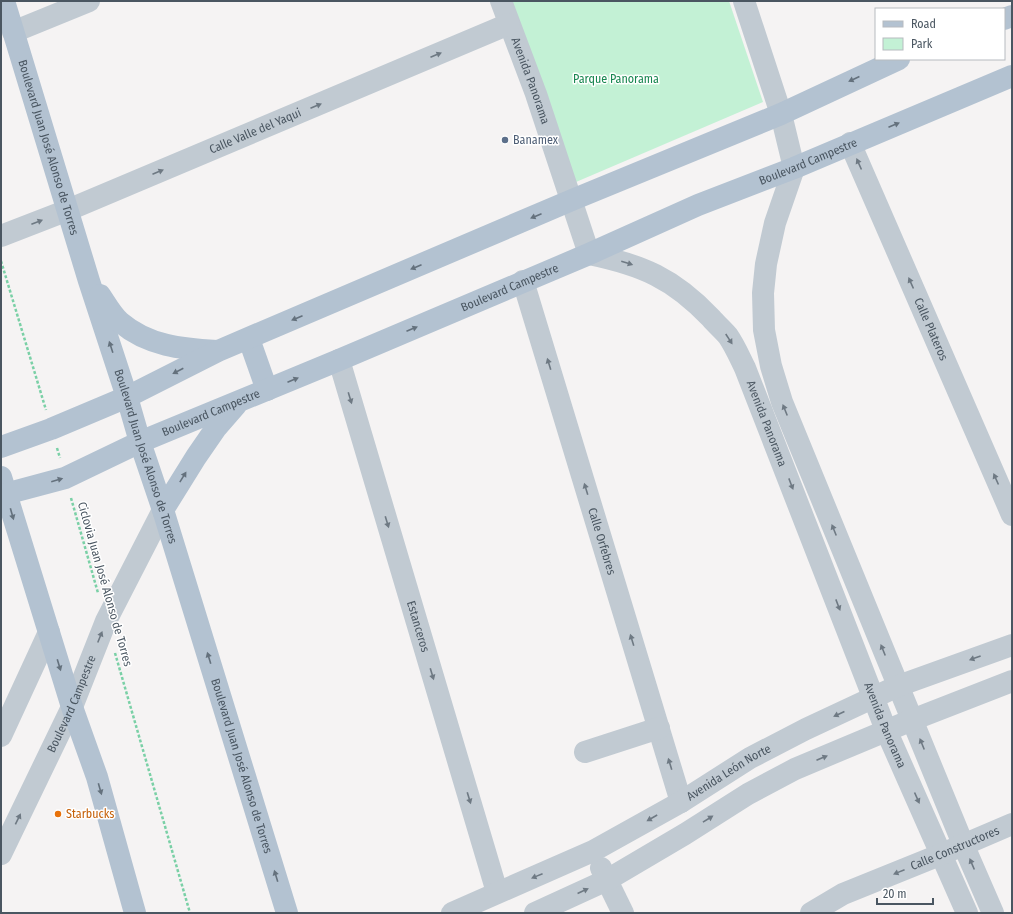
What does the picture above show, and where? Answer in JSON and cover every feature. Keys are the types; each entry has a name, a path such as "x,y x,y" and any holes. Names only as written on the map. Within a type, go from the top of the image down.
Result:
{"main road":[{"name":"Boulevard Juan José Alonso de Torres","path":"4,1 89,281 163,510 287,913"},
{"path":"1,447 51,429 127,397 218,351 250,339 572,200 781,114 897,60"},
{"name":"Boulevard Campestre","path":"3,489 65,478 140,442 239,402 589,254 698,205 794,168 1012,76"},
{"path":"89,281 120,322 137,334 163,345 191,350 218,351"},
{"path":"250,339 267,390"},
{"path":"163,510 216,428 239,402"},
{"path":"3,489 72,707 97,777 135,913"}],"street":[{"path":"13,32 88,1"},
{"name":"Avenida Panorama","path":"501,1 536,94 589,254 638,266 664,279 696,303 728,336 745,368 875,698 886,730 967,913"},
{"path":"744,1 781,114 794,168"},
{"name":"Calle Valle del Yaqui","path":"1,236 68,210 509,24"},
{"name":"Calle Plateros","path":"850,144 1012,515"},
{"name":"Avenida Panorama","path":"794,168 776,223 766,264 763,293 764,330 771,366 782,402 963,844 993,913"},
{"name":"Calle Orfebres","path":"523,281 681,802"},
{"name":"Estanceros","path":"339,360 497,892"},
{"name":"Boulevard Campestre","path":"1,854 72,707 106,621 163,510"},
{"path":"1,736 49,632"},
{"name":"Avenida León Norte","path":"452,913 593,851 681,802 750,758 806,729 898,686 1012,644"},
{"path":"535,913 607,880 686,834 755,790 795,769 886,730 1012,681"},
{"path":"585,752 659,728"},
{"name":"Calle Constructores","path":"811,913 843,894 1012,824"},
{"path":"593,851 623,913"}],"path":[{"name":"Ciclovia Juan José Alonso de Torres","path":"1,261 106,621"},
{"name":"Ciclovia Juan José Alonso de Torres","path":"115,651 190,913"}],"green space":[{"name":"Parque Panorama","path":"506,1 729,1 763,102 569,185"}],"place":[{"name":"Banamex","path":"505,140"},
{"name":"Starbucks","path":"58,814"}]}
